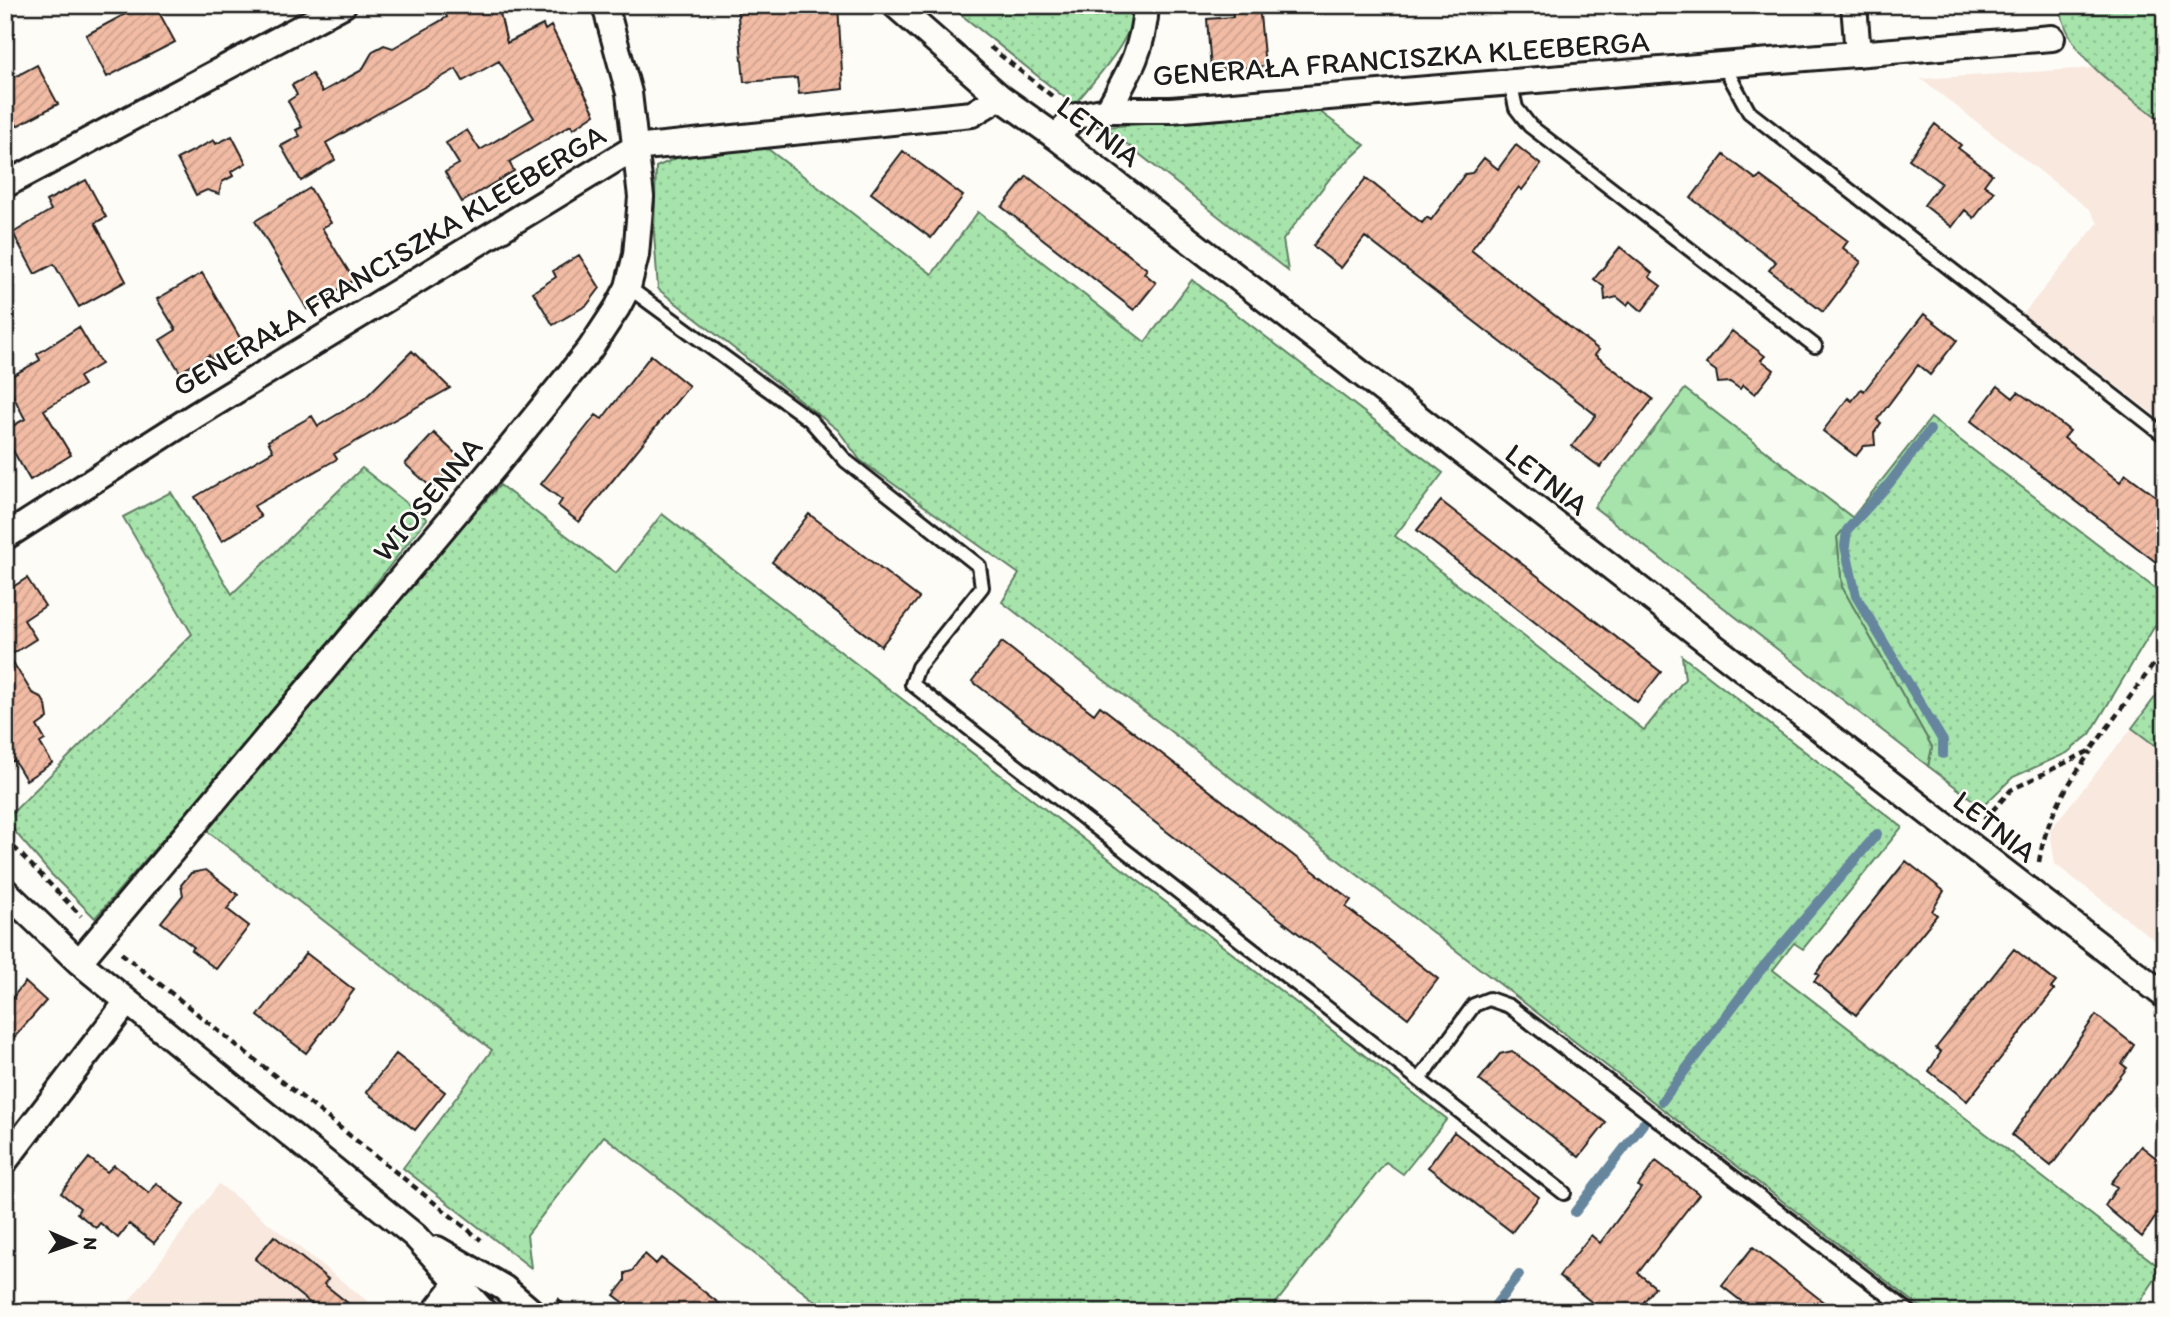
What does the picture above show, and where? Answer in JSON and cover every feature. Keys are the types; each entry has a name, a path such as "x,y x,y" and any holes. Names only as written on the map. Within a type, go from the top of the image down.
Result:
{"street":[{"path":"5,185 343,5"},
{"name":"WIOSENNA","path":"79,962 521,434 590,349 628,287 636,254 641,197 629,93 605,5"},
{"name":"LETNIA","path":"895,5 1000,97 1056,137 2165,996"},
{"path":"1108,110 1130,72 1144,36 1146,5"},
{"path":"1854,5 1858,54"},
{"name":"GENERAŁA FRANCISZKA KLEEBERGA","path":"1056,137 1076,116 1108,110 1171,110 2052,38"},
{"name":"GENERAŁA FRANCISZKA KLEEBERGA","path":"5,537 196,415 634,148 972,114 1000,97"},
{"path":"5,891 79,962 463,1276 484,1312"},
{"path":"5,1161 127,1002"},
{"path":"435,1312 463,1276"},
{"path":"463,1276 504,1288 532,1312"}],"lane":[{"path":"1724,66 1736,94 1749,112 2165,436"},
{"path":"1510,81 1513,102 1530,126 1815,345"},
{"path":"628,287 810,420 846,461 979,566 982,587 918,667 912,684 1564,1193"},
{"path":"1420,1079 1475,1005 1489,999 1509,1006 1910,1312"}],"path":[{"path":"2039,862 2047,824 2061,796 2165,649"},
{"path":"1984,820 2011,790 2091,750"},
{"path":"5,838 63,900 101,935 484,1242"},
{"path":"554,1298 572,1312"},
{"path":"2158,1312 2165,1300"}],"shaded area":[{"path":"2093,68 2165,123 2165,423 2023,314 2098,223 2090,210 1921,79"},
{"path":"2132,728 2165,753 2165,948 2055,864 2050,830"},
{"path":"219,1184 381,1312 121,1312"}],"green space":[{"path":"949,5 1134,5 1133,18 1121,45 1074,105"},
{"path":"2060,5 2165,5 2165,123 2116,87 2085,58 2073,42"},
{"path":"1319,111 1365,145 1331,177 1283,240 1288,271 1105,127"},
{"path":"764,146 932,274 978,212 1145,342 1192,280 1443,473 1395,536 1644,730 1685,679 1682,656 1902,827 1803,949 1794,943 1773,970 2162,1269 2133,1312 1927,1312 1002,602 1019,574 860,460 838,430 658,289 654,233 656,167 681,156"},
{"path":"1685,389 1853,518 1837,537 1842,587 1932,747 1928,766 1594,507"},
{"path":"1931,418 2165,596 2165,609 2090,734 2067,753 2013,777 1982,807 1928,766 1932,747 1842,587 1837,537"},
{"path":"362,468 427,519 280,704 95,918 51,874 5,820 192,634 123,517 171,492 232,594"},
{"path":"500,485 616,573 662,514 1447,1119 1403,1174 1386,1162 1269,1312 829,1312 604,1136 527,1235 531,1268 403,1168 492,1050 203,828 399,594"},
{"path":"2165,684 2165,753 2132,728"}],"building":[{"path":"142,5 155,5 175,42 107,77 86,35"},
{"path":"441,5 498,5 507,43 543,25 545,30 551,26 595,114 573,129 571,125 509,162 514,171 462,202 445,172 459,164 446,143 467,130 480,150 534,118 499,61 463,81 456,69 326,143 335,160 301,181 281,146 300,136 296,130 302,127 288,101 297,95 292,85 312,74 322,92 362,70 373,51 384,45 393,48 447,17"},
{"path":"737,5 838,5 843,89 799,94 797,78 744,82"},
{"path":"1232,5 1259,5 1265,66 1211,70 1207,19 1233,17"},
{"path":"37,65 58,104 17,126 5,104 5,82"},
{"path":"1935,124 1961,145 1958,148 1992,174 1984,185 1994,192 1974,218 1965,210 1952,227 1924,205 1941,183 1909,159"},
{"path":"232,136 246,163 231,172 233,176 222,182 219,194 207,190 196,195 177,159 214,140 216,144"},
{"path":"1516,145 1541,165 1522,190 1519,187 1471,250 1599,350 1595,355 1653,399 1600,467 1572,446 1596,415 1365,237 1341,268 1313,246 1366,178 1422,223 1427,217 1431,220 1465,174 1472,173 1484,158 1498,169"},
{"path":"903,151 963,196 931,238 871,193"},
{"path":"1724,155 1757,180 1760,176 1848,241 1843,248 1861,262 1823,312 1769,270 1776,262 1691,198"},
{"path":"1027,176 1147,269 1144,273 1156,283 1134,310 1002,207"},
{"path":"86,180 106,217 95,223 126,281 79,307 54,264 35,274 13,233 51,210 46,201"},
{"path":"310,188 331,223 322,228 354,280 307,309 255,221"},
{"path":"1620,247 1652,273 1649,277 1661,286 1642,311 1630,301 1627,305 1617,297 1605,300 1604,287 1594,279"},
{"path":"579,255 600,288 587,305 553,325 533,292 556,277 553,271"},
{"path":"202,273 243,343 213,361 209,355 180,372 160,340 176,330 157,299"},
{"path":"1924,314 1957,340 1930,375 1918,365 1877,420 1881,423 1874,433 1875,445 1864,446 1856,456 1823,431 1848,398 1852,401 1861,389 1864,391"},
{"path":"79,327 101,364 79,377 84,385 44,410 71,455 30,480 5,437 5,430 25,419 5,380 40,360 37,354"},
{"path":"1732,331 1765,356 1761,360 1774,370 1755,394 1743,385 1740,389 1730,382 1718,383 1716,371 1706,364"},
{"path":"412,351 450,388 334,454 337,459 254,506 261,517 222,541 195,497 273,451 268,441 312,416 318,426 365,398"},
{"path":"651,355 689,386 579,522 558,506 562,500 541,484 596,415 602,419"},
{"path":"1998,386 2013,398 2018,392 2041,408 2070,431 2064,438 2120,482 2126,474 2165,503 2165,569 1971,421"},
{"path":"434,433 461,459 432,488 405,464"},
{"path":"1441,501 1661,672 1637,702 1417,530"},
{"path":"809,514 919,598 881,646 772,562"},
{"path":"27,578 45,606 24,620 36,639 9,656 32,693 41,697 46,705 48,718 37,726 45,740 40,743 52,763 26,780 14,760 5,765 5,592"},
{"path":"1002,642 1094,714 1100,706 1351,900 1346,907 1438,979 1408,1018 972,681"},
{"path":"1906,861 1944,891 1932,911 1937,915 1856,1015 1814,981 1819,975 1816,973"},
{"path":"206,870 238,895 227,909 249,926 216,969 191,950 194,947 161,922 183,895 181,885 191,873"},
{"path":"2014,949 2056,982 2051,988 2054,990 1967,1101 1929,1071 1941,1052 1936,1048"},
{"path":"306,953 354,990 306,1053 258,1016"},
{"path":"25,982 46,1001 5,1048 5,1007"},
{"path":"2096,1015 2134,1045 2122,1064 2127,1068 2051,1166 2012,1135"},
{"path":"1512,1051 1606,1123 1579,1157 1479,1080 1500,1054"},
{"path":"396,1054 445,1092 415,1130 366,1092"},
{"path":"1454,1132 1539,1197 1512,1232 1428,1167"},
{"path":"2141,1146 2165,1165 2165,1203 2142,1237 2105,1206 2117,1187 2111,1183"},
{"path":"89,1158 107,1172 114,1165 149,1193 156,1183 184,1205 154,1243 129,1224 118,1238 100,1223 96,1228 77,1213 80,1208 61,1193"},
{"path":"1656,1161 1699,1194 1638,1273 1655,1287 1636,1312 1604,1312 1559,1276 1591,1235 1600,1243 1641,1188 1638,1186"},
{"path":"274,1236 328,1279 324,1284 359,1312 321,1312 255,1259"},
{"path":"1753,1247 1836,1312 1755,1312 1722,1286"},
{"path":"645,1254 656,1264 661,1258 730,1312 636,1312 614,1295 625,1281 625,1273 632,1271"}],"waterway":[{"path":"1930,430 1888,485 1847,530 1845,546 1856,596 1943,741 1943,754"},
{"path":"1662,1101 1759,972 1877,834"},
{"path":"1575,1212 1643,1124"},
{"path":"1490,1312 1519,1275"}]}
